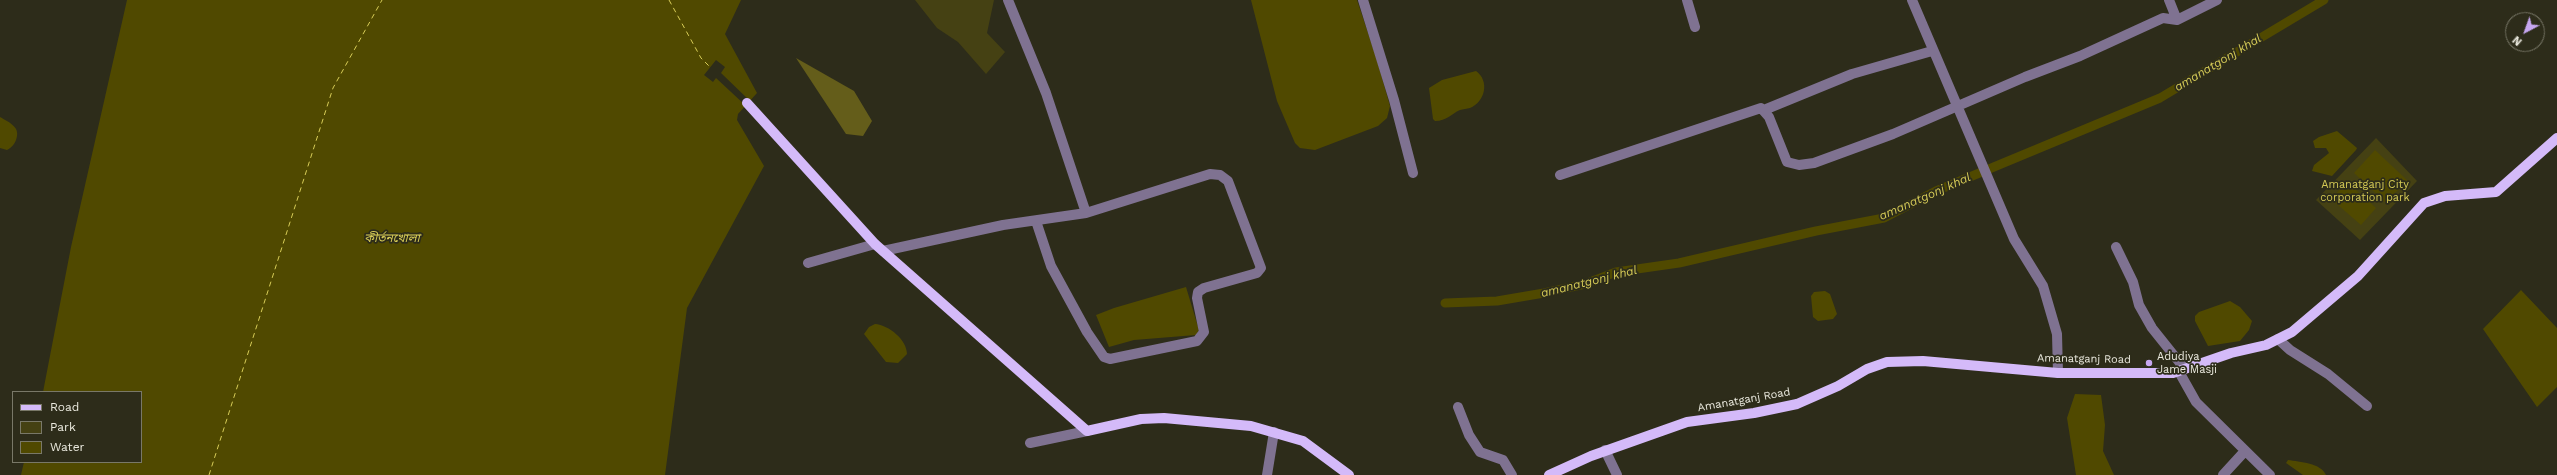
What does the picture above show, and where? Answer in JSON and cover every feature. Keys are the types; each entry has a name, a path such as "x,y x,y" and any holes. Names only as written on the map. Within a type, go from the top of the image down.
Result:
{"main road":[{"path":"747,103 875,244 1087,431 1141,419 1164,418 1228,422 1274,432 1303,441 1349,475"},
{"name":"Amanatganj Road","path":"1550,475 1605,450 1687,422 1754,413 1797,404 1838,386 1867,369 1887,362 1923,361 2058,372 2173,373 2232,352 2266,345 2292,332 2358,276 2424,203 2445,196 2496,192 2557,138"}],"street":[{"path":"1008,0 1046,93 1086,213"},
{"path":"1363,0 1394,100 1413,173"},
{"path":"1687,0 1695,27"},
{"path":"1912,0 1932,51 1958,105 2014,239 2034,271 2051,307 2057,334 2058,372"},
{"path":"2168,0 2177,20"},
{"path":"1764,110 1787,162 1799,166 1814,164 1893,134 1958,105 2080,56 2163,18 2177,20 2217,0"},
{"path":"1560,175 1591,162 1644,148 1699,127 1710,126 1745,112 1764,110 1852,74 1932,51"},
{"path":"883,251 1003,225 1086,213 1210,174 1220,175 1228,181 1261,268 1257,274 1204,288 1198,292 1197,298 1204,332 1197,341 1110,359 1104,357 1087,332 1050,266 1036,221"},
{"path":"808,263 875,244"},
{"path":"2116,247 2133,282 2139,305 2152,328 2181,369 2196,402 2270,475"},
{"path":"2278,339 2290,350 2319,368 2367,406"},
{"path":"1458,406 1469,435 1480,452 1503,460 1512,475"},
{"path":"1030,443 1087,431"},
{"path":"1267,475 1274,432"},
{"path":"1605,450 1617,475"},
{"path":"2223,475 2245,451"}],"green space":[{"path":"915,0 994,0 987,33 1005,52 986,74 958,42 937,28"},
{"name":"Amanatganj City corporation park","path":"2376,138 2417,181 2360,240 2316,200"}],"shaded area":[{"path":"796,58 854,91 872,121 863,136 846,134"}],"water":[{"name":"কীর্তনখোলা","path":"127,0 741,0 725,34 757,93 738,114 737,120 764,166 687,308 665,475 21,475 24,463 142,463 142,391 43,391 71,247"},
{"path":"1251,0 1357,0 1390,106 1387,118 1378,126 1315,150 1300,148 1295,143 1277,101"},
{"path":"1476,71 1483,80 1484,86 1484,91 1479,101 1470,108 1460,110 1446,119 1435,121 1433,119 1429,88 1442,80"},
{"path":"0,117 14,126 17,132 16,140 12,147 7,150 0,148"},
{"path":"2337,131 2357,148 2356,150 2332,176 2312,171 2314,165 2329,153 2326,148 2315,148 2313,141 2319,137"},
{"path":"2375,150 2408,181 2385,202 2354,173"},
{"path":"2347,182 2376,208 2361,225 2331,199"},
{"path":"1186,287 1199,330 1196,335 1134,340 1109,347 1096,315 1114,308"},
{"path":"2521,290 2557,328 2557,387 2537,407 2483,329"},
{"path":"1825,291 1830,294 1837,314 1833,319 1818,321 1813,317 1811,296 1814,292"},
{"path":"2230,301 2240,307 2252,321 2249,330 2240,341 2208,346 2195,321 2195,316 2199,312"},
{"path":"875,324 891,330 901,339 904,344 907,354 898,363 886,362 864,334 869,327"},
{"path":"2075,394 2101,395 2105,425 2103,451 2114,475 2076,475 2067,418"},
{"path":"2288,460 2304,462 2315,466 2320,468 2326,475 2303,475 2286,463"}],"pier":[{"path":"716,60 725,67 721,73 749,100 745,105 716,78 713,82 704,75"}],"waterway":[{"name":"amanatgonj khal","path":"1445,303 1497,301 1544,293 1585,284 1616,272 1679,263 1816,231 1884,218 1936,191 2160,98 2324,0"}],"ferry route":[{"path":"209,475 333,88 382,0"},
{"path":"669,0 701,58 710,67"}],"place":[{"name":"Adudiya Jame Masji","path":"2149,363"}]}
